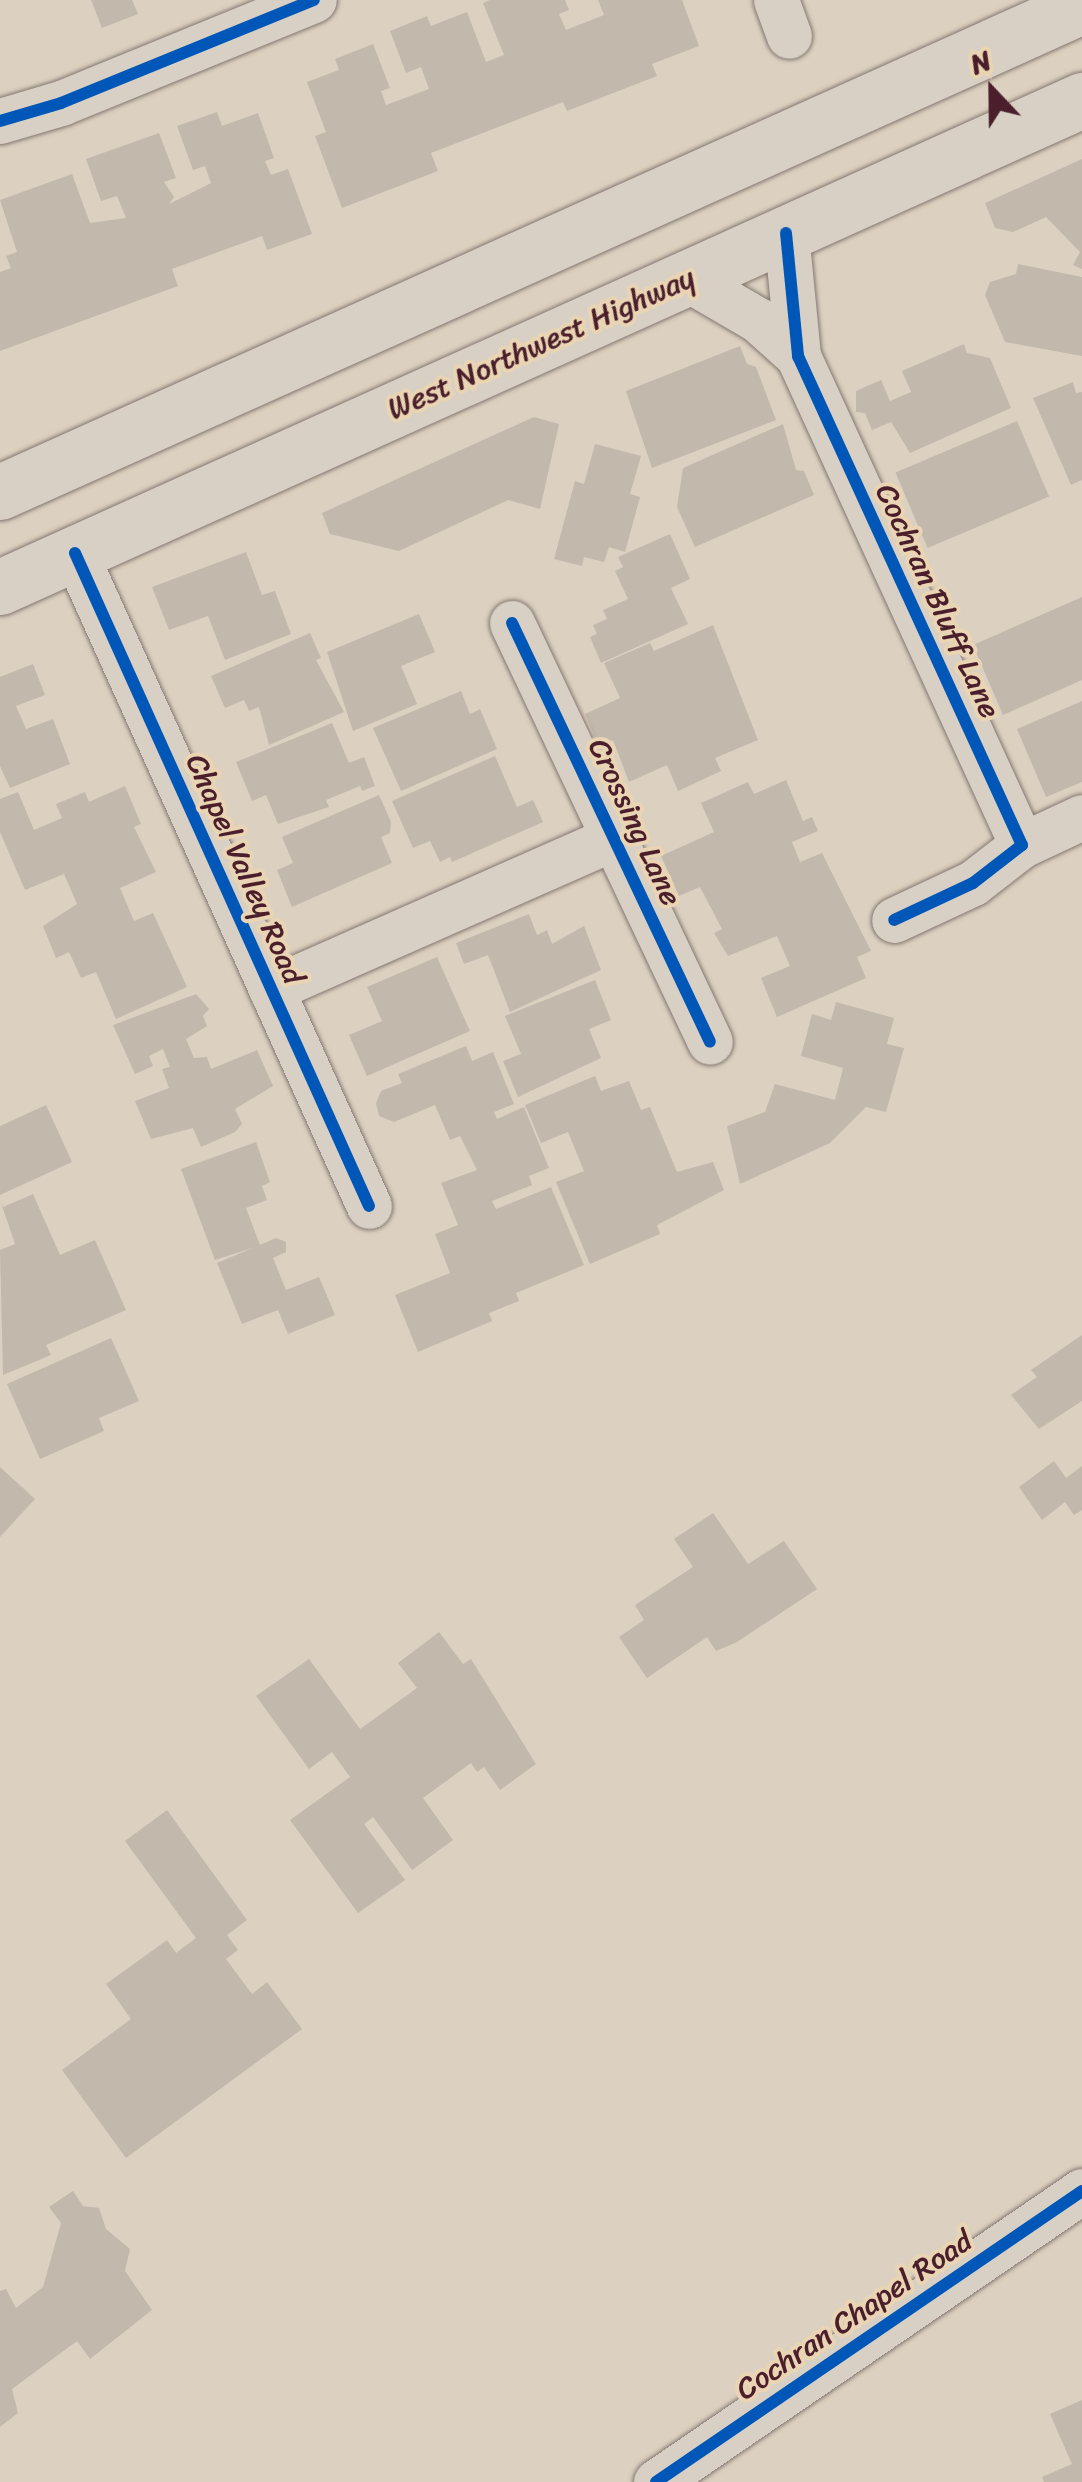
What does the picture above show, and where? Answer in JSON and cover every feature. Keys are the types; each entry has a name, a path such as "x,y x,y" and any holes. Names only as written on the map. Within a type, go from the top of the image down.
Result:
{"main road":[{"path":"0,492 1082,6"},
{"name":"West Northwest Highway","path":"0,587 1082,100"}],"street":[{"path":"4,115 61,103 314,0"},
{"name":"Cochran Bluff Lane","path":"786,233 775,312 1022,845"},
{"path":"686,278 775,312"},
{"name":"Chapel Valley Road","path":"75,553 369,1206"},
{"name":"Crossing Lane","path":"512,623 616,836 710,1042"},
{"path":"894,920 974,883 1022,845 1082,817"},
{"name":"Crossing Lane","path":"271,990 616,836"},
{"name":"Cochran Chapel Road","path":"656,2482 1082,2190"}],"building":[{"path":"91,0 132,0 138,14 102,28"},
{"path":"565,0 569,10 559,14 566,30 604,15 598,0 682,0 699,46 652,64 657,76 567,111 563,102 431,153 438,171 342,208 315,136 326,132 307,82 339,70 335,59 373,44 390,88 381,91 386,105 429,89 421,67 406,73 390,31 427,16 431,26 467,12 486,62 504,55 483,3"},
{"path":"217,112 222,126 258,113 274,158 265,161 271,175 288,169 312,234 267,250 262,236 172,269 178,286 0,351 0,272 11,268 6,256 17,252 0,200 72,174 90,223 126,218 117,196 101,201 86,159 159,133 176,178 164,182 174,197 169,204 211,183 205,166 193,170 177,126"},
{"path":"1082,159 1082,269 1073,265 1080,252 1046,217 1013,232 995,228 985,203"},
{"path":"1018,264 1082,277 1082,356 1005,342 985,295 990,282 1016,274"},
{"path":"964,344 967,353 990,358 1011,408 910,453 891,422 872,430 865,413 856,412 856,391 881,380 890,401 911,392 902,371"},
{"path":"740,346 747,364 756,367 776,420 652,468 626,391"},
{"path":"1073,382 1076,393 1082,392 1082,480 1071,485 1033,398"},
{"path":"534,417 559,424 540,509 508,500 399,551 330,534 322,513"},
{"path":"1017,421 1049,496 928,548 895,473"},
{"path":"783,424 796,470 804,471 814,495 695,547 677,507 683,468"},
{"path":"595,444 641,456 630,494 640,497 625,552 609,547 604,562 584,557 582,566 554,559 575,481 584,484"},
{"path":"670,534 690,579 671,588 688,624 601,663 590,637 597,634 593,625 607,619 603,610 628,599 615,571 623,567 618,557"},
{"path":"246,552 262,595 275,591 291,634 225,660 208,616 169,630 152,587"},
{"path":"1082,597 1082,680 1003,715 973,645"},
{"path":"419,614 435,652 401,666 417,704 353,731 327,652"},
{"path":"713,625 758,740 715,758 721,771 678,791 667,765 629,782 613,740 599,747 585,714 620,698 604,663 650,643 654,651"},
{"path":"310,633 321,658 316,660 344,712 269,745 259,707 249,711 244,700 225,708 211,676"},
{"path":"33,664 45,695 16,706 26,729 53,719 70,764 10,788 0,766 0,677"},
{"path":"461,691 470,714 480,709 497,749 401,791 373,728"},
{"path":"1082,701 1082,782 1046,797 1017,729"},
{"path":"332,723 349,763 364,757 375,786 362,791 360,786 326,800 329,807 278,824 266,795 252,801 236,762"},
{"path":"495,756 517,807 533,800 543,822 452,862 450,857 440,862 430,841 413,848 392,801"},
{"path":"786,780 803,821 812,817 818,831 792,842 800,862 822,853 871,951 857,957 866,978 777,1017 761,978 790,966 777,936 728,956 714,933 722,929 700,887 679,896 661,856 714,832 701,803 748,782 754,794"},
{"path":"125,786 141,824 134,827 156,872 120,888 134,921 153,913 187,987 116,1019 96,972 81,978 69,952 56,958 43,926 77,904 64,874 25,890 0,832 0,799 18,792 34,830 62,818 56,804 85,792 89,802"},
{"path":"379,795 391,822 390,833 381,837 392,863 292,907 277,870 293,863 282,837"},
{"path":"529,914 537,935 547,930 552,944 584,926 601,970 510,1012 488,955 464,964 456,943"},
{"path":"437,957 470,1031 367,1076 349,1035 382,1021 367,987"},
{"path":"595,980 611,1020 589,1029 601,1058 518,1097 503,1061 521,1054 505,1016"},
{"path":"196,994 209,1009 203,1016 207,1026 186,1039 194,1058 207,1057 211,1069 257,1050 273,1086 235,1109 242,1124 235,1132 201,1147 193,1128 151,1139 135,1101 169,1088 162,1069 170,1067 163,1049 149,1056 153,1066 135,1074 113,1025"},
{"path":"836,1002 894,1018 887,1044 904,1048 886,1112 866,1107 830,1143 740,1184 727,1126 765,1112 775,1084 835,1100 843,1068 801,1056 812,1014 831,1020"},
{"path":"466,1046 472,1061 493,1052 514,1104 494,1112 497,1119 524,1107 549,1168 529,1176 532,1185 492,1201 496,1209 551,1187 584,1265 516,1293 519,1301 489,1313 492,1321 418,1352 395,1295 450,1273 435,1234 458,1225 441,1183 477,1170 460,1136 450,1140 435,1105 394,1122 379,1116 376,1103 381,1091 402,1083 398,1074"},
{"path":"595,1076 601,1091 629,1081 641,1110 650,1107 677,1172 713,1162 724,1190 657,1225 660,1234 590,1264 556,1182 584,1171 568,1132 541,1143 525,1105"},
{"path":"46,1105 72,1162 0,1195 0,1126"},
{"path":"256,1142 270,1182 262,1186 267,1200 246,1208 260,1245 276,1238 286,1242 286,1252 273,1258 286,1290 319,1277 335,1315 288,1334 278,1310 242,1324 217,1263 255,1247 215,1260 181,1169"},
{"path":"33,1194 60,1255 95,1240 126,1310 46,1345 51,1355 3,1375 0,1250 15,1244 0,1200 3,1207"},
{"path":"1082,1335 1082,1401 1039,1429 1011,1395 1037,1377 1031,1370"},
{"path":"111,1338 139,1401 99,1418 104,1431 40,1459 7,1384"},
{"path":"1054,1461 1066,1478 1082,1466 1082,1510 1074,1515 1065,1502 1042,1520 1019,1487"},
{"path":"0,1467 35,1499 0,1537"},
{"path":"713,1513 748,1564 784,1541 817,1589 737,1642 716,1651 707,1637 647,1678 619,1637 644,1620 635,1605 693,1567 674,1539"},
{"path":"439,1632 463,1664 471,1659 536,1764 500,1790 484,1767 477,1772 471,1763 423,1798 453,1840 412,1870 373,1817 364,1824 405,1880 358,1913 290,1820 350,1777 332,1752 309,1769 256,1696 309,1659 360,1729 417,1688 398,1663"},
{"path":"167,1810 247,1920 227,1935 238,1950 226,1959 252,1994 267,1982 302,2029 126,2158 62,2070 131,2019 106,1984 167,1940 176,1953 196,1938 125,1841"},
{"path":"73,2191 83,2206 99,2208 106,2229 130,2249 125,2271 152,2310 90,2359 77,2341 12,2389 18,2413 0,2427 0,2291 6,2289 16,2308 43,2287 61,2223 49,2207"},
{"path":"1082,2400 1082,2482 1044,2482 1042,2477 1072,2464 1050,2414"}],"cycle path":[{"path":"0,121 61,103 314,0"},
{"path":"786,233 798,356 1022,845 973,883 894,920"},
{"path":"75,553 369,1206"},
{"path":"512,623 710,1042"},
{"path":"656,2482 1082,2191"}]}
